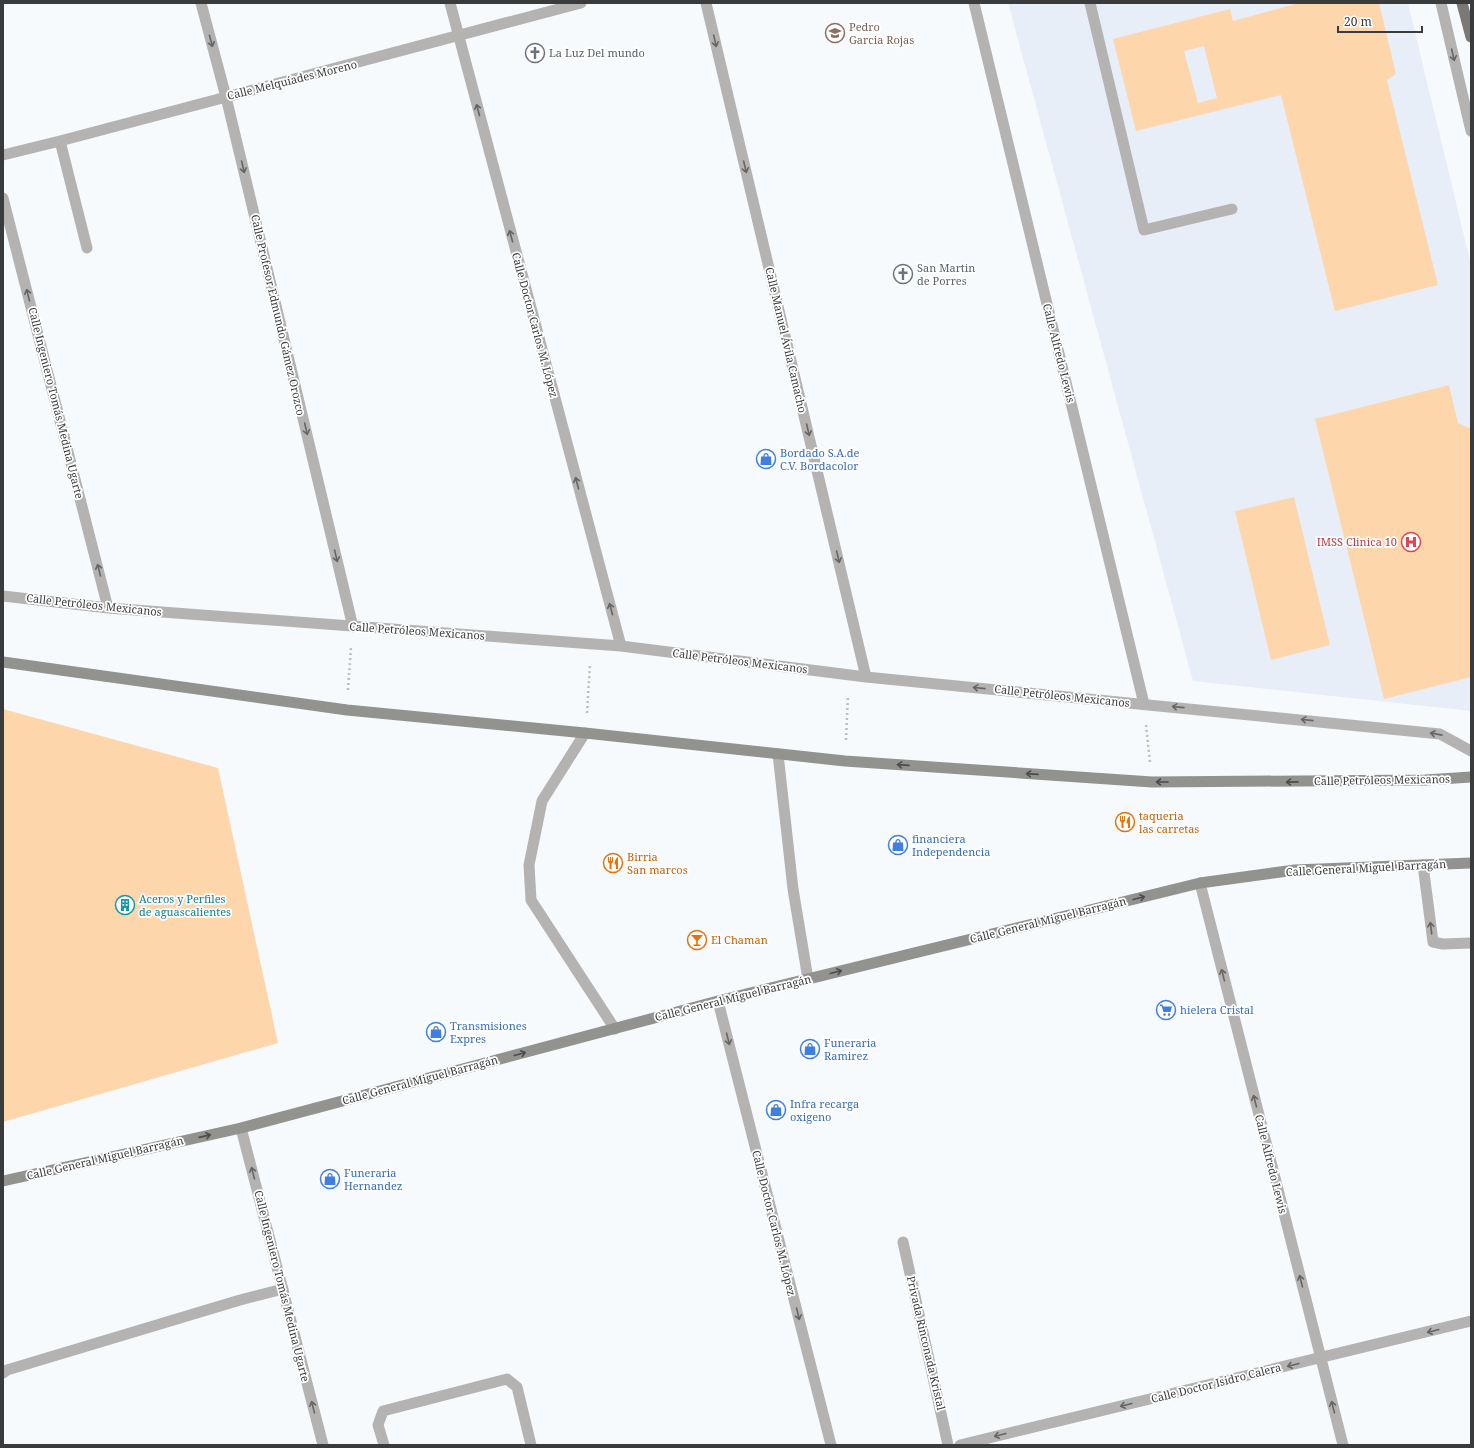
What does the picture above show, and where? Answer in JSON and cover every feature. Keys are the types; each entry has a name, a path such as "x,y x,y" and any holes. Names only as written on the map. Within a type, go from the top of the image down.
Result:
{"main road":[{"path":"1462,3 1471,37"},
{"name":"Calle Petróleos Mexicanos","path":"3,662 347,710 585,733 845,761 1152,782 1417,780 1471,777"},
{"name":"Calle General Miguel Barragán","path":"3,1181 241,1128 718,1001 1200,883 1295,870 1471,862"}],"street":[{"name":"Calle Profesor Edmundo Gámez Orozco","path":"201,3 226,97 353,627"},
{"name":"Calle Doctor Carlos M. López","path":"450,3 621,646"},
{"name":"Calle Melquíades Moreno","path":"3,155 458,37 582,3"},
{"name":"Calle Manuel Ávila Camacho","path":"706,3 866,677"},
{"name":"Calle Alfredo Lewis","path":"974,3 1144,704"},
{"path":"1090,3 1144,230 1232,209"},
{"path":"1441,3 1471,131"},
{"path":"60,141 87,248"},
{"name":"Calle Ingeniero Tomás Medina Ugarte","path":"3,198 108,608"},
{"name":"Calle Petróleos Mexicanos","path":"3,596 108,608 621,646 866,677 1440,734 1471,751"},
{"path":"585,733 542,801 529,865 531,900 615,1029"},
{"path":"778,754 794,889 808,979"},
{"path":"1423,865 1433,942 1443,944 1471,943"},
{"name":"Calle Alfredo Lewis","path":"1200,883 1343,1445"},
{"name":"Calle Doctor Carlos M. López","path":"718,1001 831,1445"},
{"name":"Calle Ingeniero Tomás Medina Ugarte","path":"241,1128 323,1445"},
{"name":"Privada Rinconada Kristal","path":"903,1242 948,1445"},
{"path":"3,1373 7,1370 225,1304 283,1289"},
{"name":"Calle Doctor Isidro Calera","path":"960,1445 1471,1322"},
{"path":"384,1445 378,1425 383,1412 507,1379 517,1387 531,1445"}],"path":[{"path":"347,710 353,627"},
{"path":"585,733 592,644"},
{"path":"845,761 849,675"},
{"path":"1144,704 1152,782"}],"shaded area":[{"path":"1008,3 1408,3 1471,265 1471,711 1193,681"}],"building":[{"path":"1299,3 1379,3 1396,74 1387,80 1438,285 1335,311 1281,95 1136,131 1113,39 1230,9 1233,21","holes":["1204,46 1217,98 1198,103 1184,51"]},
{"path":"1449,385 1458,423 1471,429 1471,677 1384,699 1315,419"},
{"path":"1294,497 1330,645 1271,660 1235,511"},
{"name":"Aceros y Perfiles de aguascalientes","path":"3,709 218,768 278,1043 3,1122"}],"place":[{"name":"Pedro Garcia Rojas","path":"835,33"},
{"name":"La Luz Del mundo","path":"535,53"},
{"name":"San Martin de Porres","path":"903,274"},
{"name":"Bordado S.A.de C.V. Bordacolor","path":"766,459"},
{"name":"IMSS Clinica 10","path":"1411,542"},
{"name":"taqueria las carretas","path":"1125,822"},
{"name":"financiera Independencia","path":"898,845"},
{"name":"Birria San marcos","path":"613,863"},
{"name":"Aceros y Perfiles de aguascalientes","path":"125,905"},
{"name":"El Chaman","path":"697,940"},
{"name":"hielera Cristal","path":"1166,1010"},
{"name":"Transmisiones Expres","path":"436,1032"},
{"name":"Funeraria Ramirez","path":"810,1049"},
{"name":"Infra recarga oxigeno","path":"776,1110"},
{"name":"Funeraria Hernandez","path":"330,1179"}]}
